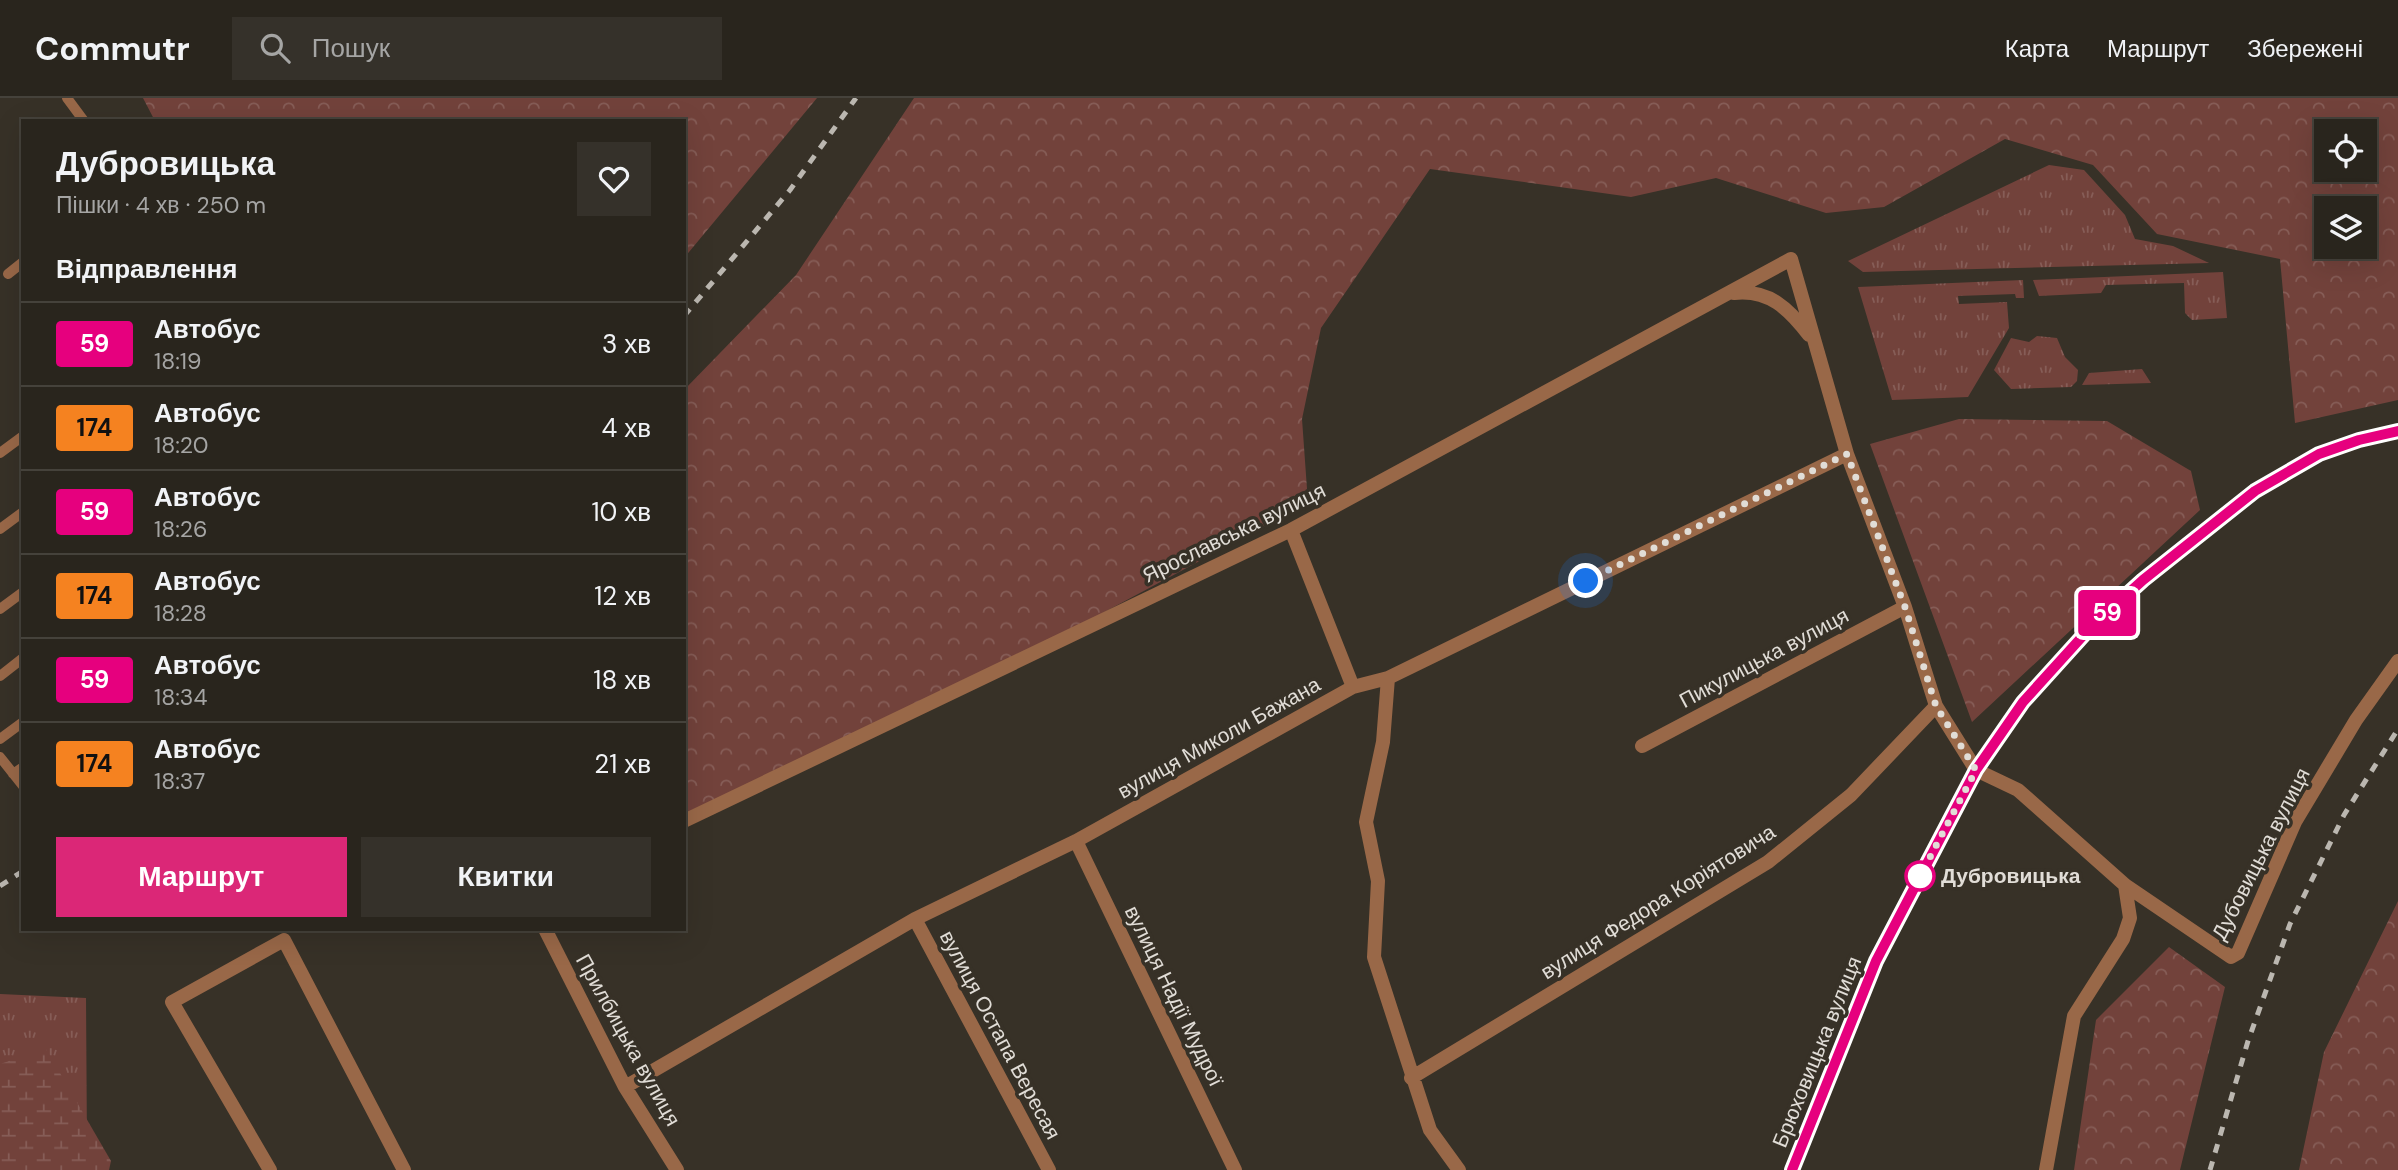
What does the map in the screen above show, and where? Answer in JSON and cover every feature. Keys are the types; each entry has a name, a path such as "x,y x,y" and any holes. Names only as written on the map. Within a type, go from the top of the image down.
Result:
{"main road":[{"name":"Брюховицька вулиця","path":"1791,1170 1876,961 1976,770 2023,702 2090,628 2218,520 2283,473 2319,454 2359,440 2398,431"}],"street":[{"name":"Ярославська вулиця","path":"686,820 1291,530 1791,259 1814,341"},
{"path":"1726,294 1751,291 1776,300 1790,311 1814,341 1847,454 1905,607 1936,706 1976,770"},
{"name":"вулиця Миколи Бажана","path":"625,1087 915,919 1076,841 1353,687 1388,678 1847,454"},
{"path":"1291,530 1353,687"},
{"name":"Пикулицька вулиця","path":"1642,746 1905,607"},
{"name":"Дубовицька вулиця","path":"1976,770 2018,790 2125,885 2231,957 2238,953 2295,822 2356,720 2398,661"},
{"path":"1388,678 1383,742 1366,822 1378,881 1374,957 1430,1130 1460,1170"},
{"name":"вулиця Федора Коріятовича","path":"1411,1078 1768,862 1852,795 1936,706"},
{"name":"вулиця Надії Мудрої","path":"1076,841 1235,1170"},
{"path":"2046,1170 2074,1016 2123,939 2130,918 2130,903 2125,885"},
{"name":"вулиця Остапа Вересая","path":"915,919 1049,1170"},
{"name":"Прилбицька вулиця","path":"546,931 625,1087 677,1170"},
{"path":"270,1170 172,1002 284,940 404,1170"}],"lane":[{"path":"67,98 83,119"},
{"path":"8,274 21,264"},
{"path":"0,453 21,437"},
{"path":"0,529 21,513"},
{"path":"0,609 21,593"},
{"path":"0,676 21,660"},
{"path":"0,739 21,723"},
{"path":"0,758 21,784"},
{"path":"13,774 21,768"}],"green space":[{"path":"143,98 817,98 686,256 686,119 154,119"},
{"path":"914,98 2398,98 2398,400 2295,423 2280,259 2157,234 2093,165 2005,139 1884,207 1826,213 1716,178 1631,197 1430,169 1321,328 1302,419 1308,503 1082,624 686,814 686,388 796,275"},
{"path":"2049,165 2084,170 2125,215 2135,239 2173,246 2209,263 1863,272 1848,261"},
{"path":"2223,272 2227,318 2192,320 2185,313 2184,283 2106,285 2101,293 2039,296 2033,280"},
{"path":"2023,280 2024,298 2016,298 2015,294 1958,296 1959,304 2007,302 2009,328 1968,397 1892,400 1858,287"},
{"path":"2037,336 2057,338 2065,357 2078,370 2077,381 2071,387 2011,389 1994,370 2011,338 2029,342"},
{"path":"2142,369 2151,383 2082,385 2089,373"},
{"path":"1959,419 2107,421 2191,471 2200,510 1972,722 1870,444"},
{"path":"2398,901 2398,1170 2299,1170 2324,1052"},
{"path":"2169,947 2225,987 2180,1170 2074,1170 2096,1020"},
{"path":"0,994 86,998 87,1148 0,1170"},
{"path":"46,1049 111,1161 109,1170 0,1170 0,1064"}],"railway":[{"path":"686,314 790,190 856,98"},
{"path":"2210,1170 2248,1041 2290,924 2344,815 2398,729"},
{"path":"0,886 21,872"}],"bus line":[{"name":"59","path":"1792,1170 1876,961 1976,770 2023,702 2090,628 2143,580 2255,491 2292,467 2319,454 2359,440 2398,431"}],"place":[{"name":"Дубровицька","path":"1920,876"}],"route":[{"path":"1586,581 1847,454 1905,607 1936,706 1976,770 1920,876"}]}
